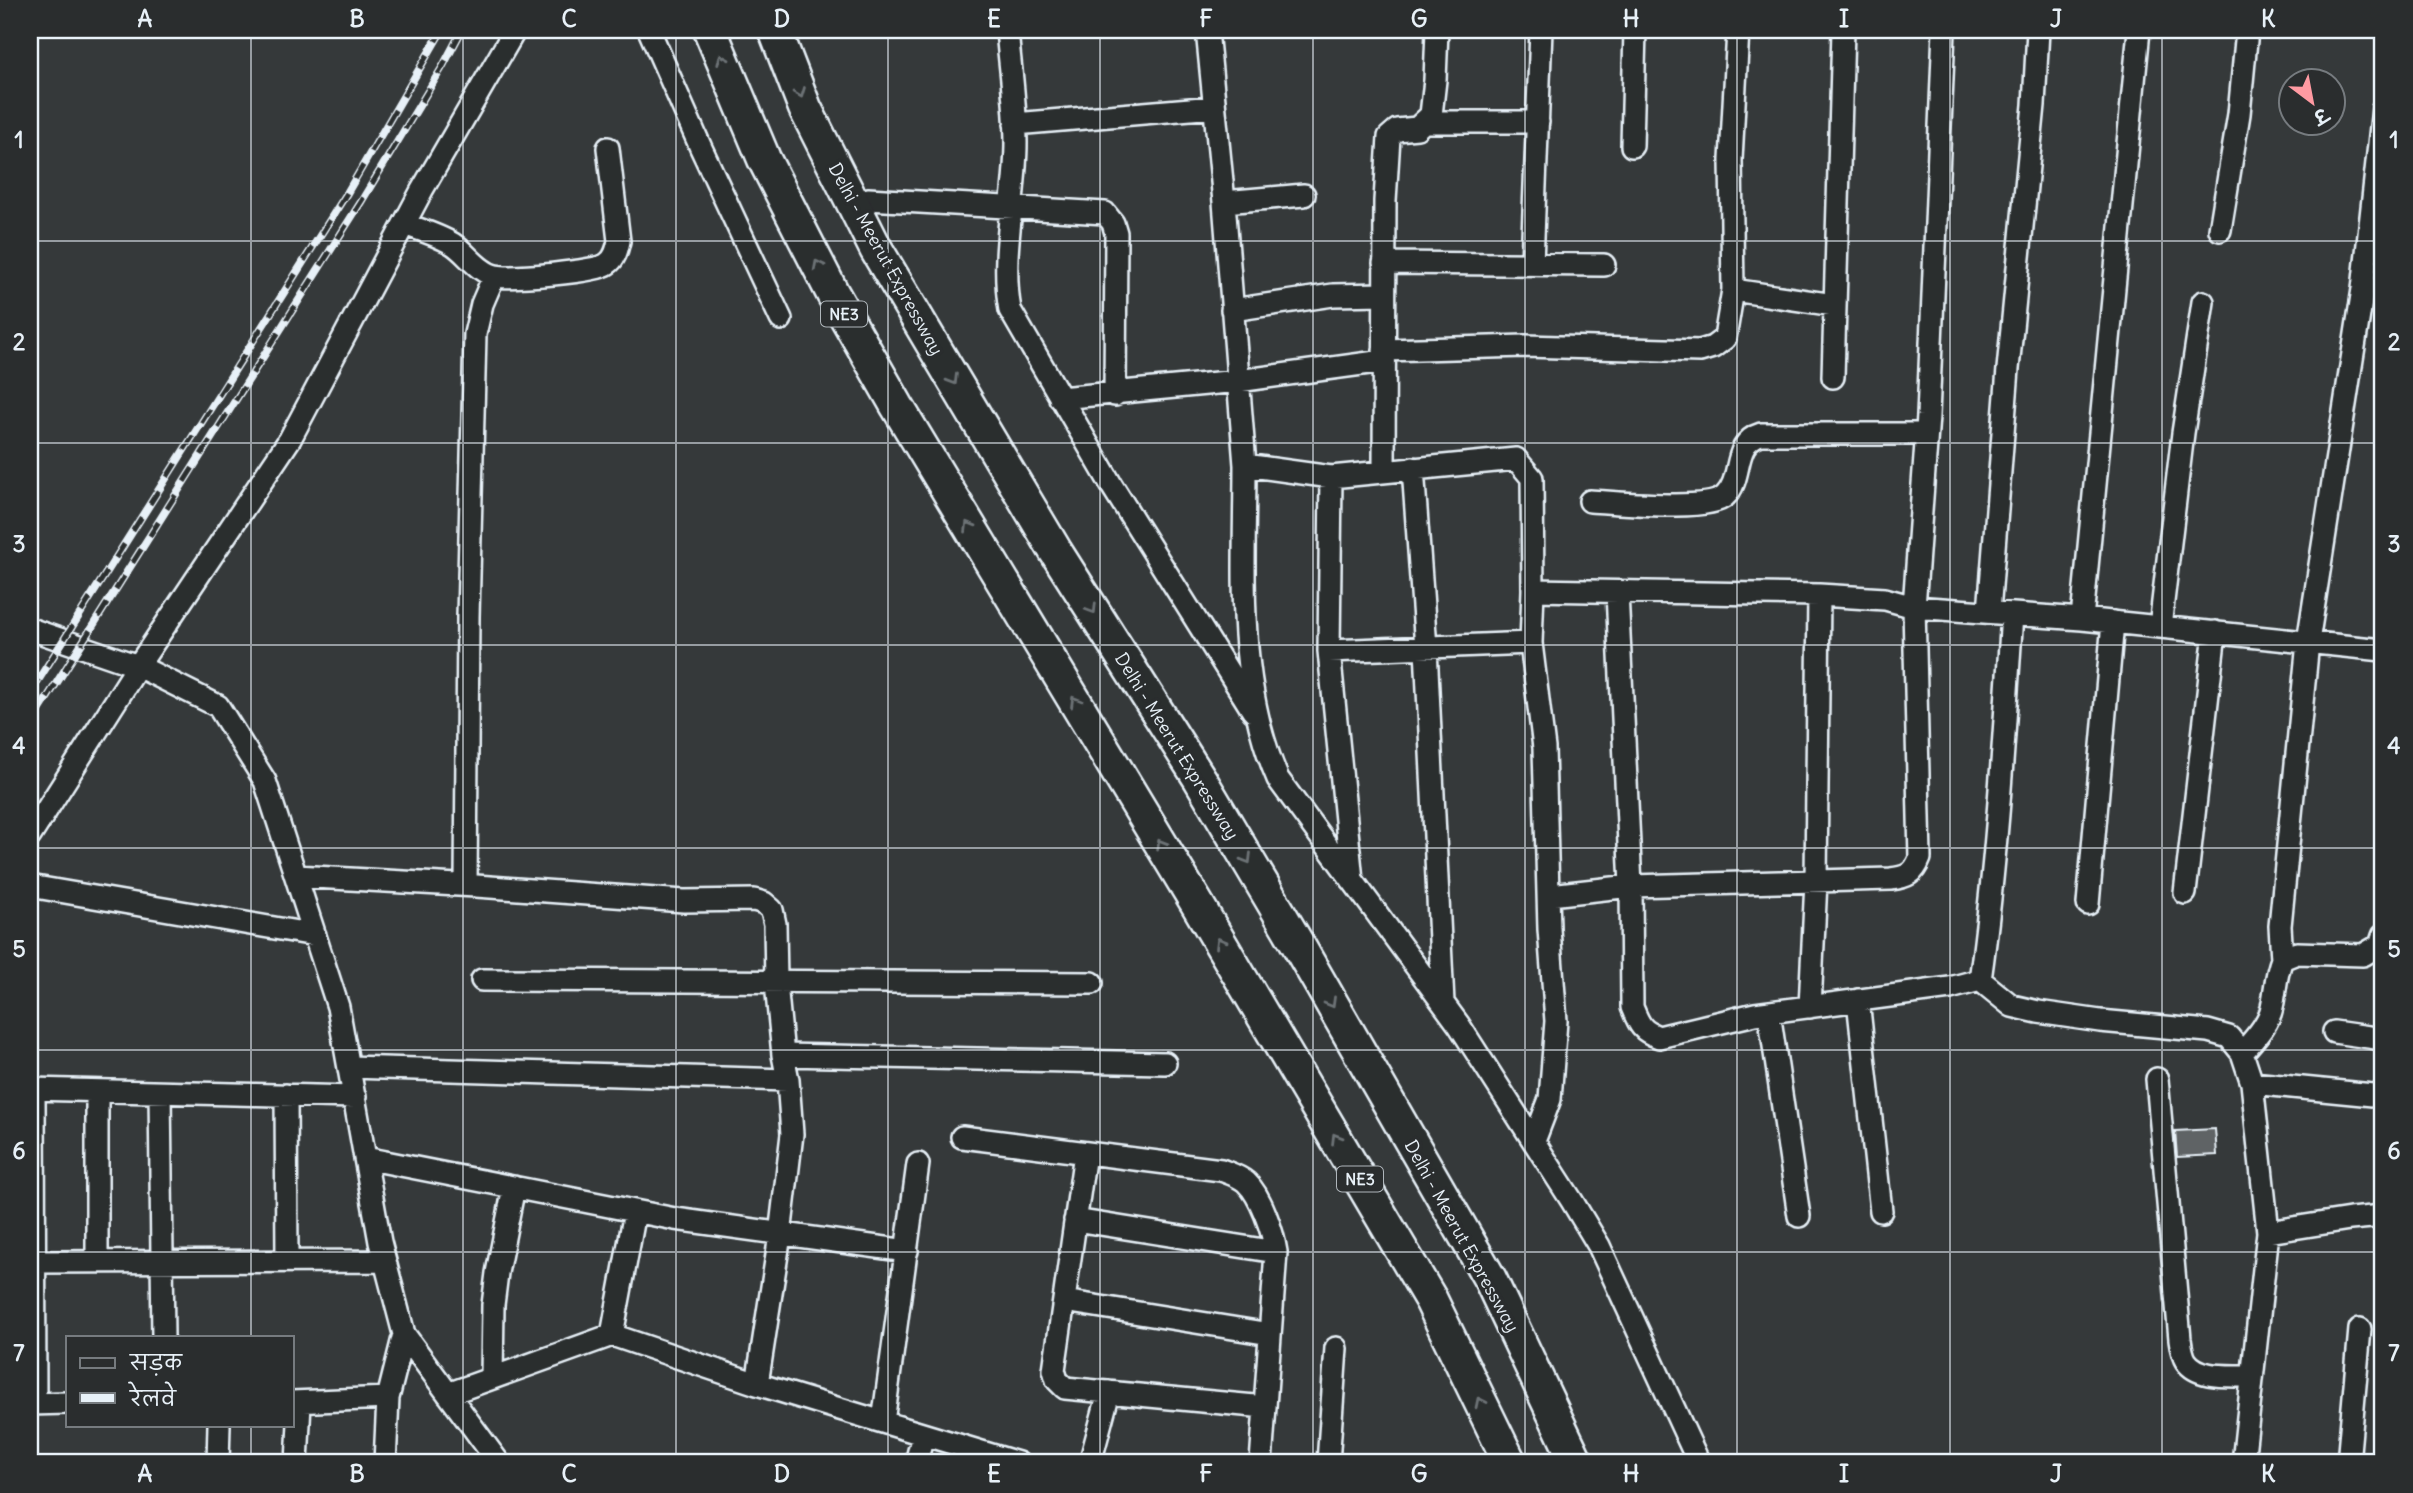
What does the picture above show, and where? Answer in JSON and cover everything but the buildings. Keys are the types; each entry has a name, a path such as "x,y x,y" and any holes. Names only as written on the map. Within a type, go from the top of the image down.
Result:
{"highway":[{"name":"NE3","path":"710,30 764,159 832,294 1431,1300 1510,1463"},
{"name":"Delhi - Meerut Expressway","path":"775,30 805,108 876,248 1056,552 1200,779 1297,943 1490,1279 1577,1463"}],"street":[{"path":"30,836 138,666 290,439 404,223 515,30"},
{"path":"649,30 701,149 781,319"},
{"path":"1007,30 1016,124 1007,294 1010,310 1112,486 1257,717"},
{"path":"1208,30 1245,465 1245,632 1257,717 1267,754 1278,779 1443,1003 1599,1246 1699,1463"},
{"path":"1384,472 1384,264 1389,137 1397,130 1417,128 1431,115 1437,30"},
{"path":"1532,263 1541,30"},
{"path":"1632,146 1635,30"},
{"path":"1060,398 1238,381 1384,355 1525,346 1700,351 1713,347 1725,338 1733,290 1731,160 1738,30"},
{"path":"1833,377 1843,30"},
{"path":"1550,895 1631,886 1906,877 1915,870 1920,858 1914,607 1926,434 1944,30"},
{"path":"1989,612 2008,369 2034,105 2038,30"},
{"path":"2082,619 2139,30"},
{"path":"2220,230 2239,114 2247,30"},
{"path":"1016,124 1214,107"},
{"path":"2242,1053 2272,1010 2275,975 2283,959 2280,926 2308,642 2363,289 2383,108"},
{"path":"1426,122 1538,122"},
{"path":"404,223 454,244 468,254 480,268 494,276 589,271 606,265 615,256 620,241 608,148"},
{"path":"1224,202 1304,195"},
{"path":"868,199 1105,213 1113,223 1116,233 1115,394"},
{"path":"1384,264 1604,265"},
{"path":"466,885 468,617 475,334 482,304 494,276"},
{"path":"1733,290 1834,306"},
{"path":"1232,310 1333,295 1384,294"},
{"path":"2160,627 2183,433 2203,302"},
{"path":"1590,501 1696,506 1714,502 1724,498 1732,484 1744,444 1751,437 1761,434 1926,434"},
{"path":"1245,465 1331,477 1516,459 1532,478 1531,643 1544,748 1549,929 1556,1021 1550,1099 1534,1141"},
{"path":"1413,468 1426,648 1443,1003"},
{"path":"1331,477 1329,651 1352,880"},
{"path":"1533,590 1885,598 1914,607 2082,619 2383,650"},
{"path":"1617,592 1631,886 1632,1007 1639,1024 1647,1033 1659,1037 1769,1012 1950,988 1980,980"},
{"path":"1810,1007 1816,881 1819,595"},
{"path":"1980,980 1990,905 2012,614"},
{"path":"2088,904 2113,622"},
{"path":"30,629 138,666 218,706 265,781 338,1007 385,1261 404,1334 492,1458"},
{"path":"2185,893 2215,632"},
{"path":"1329,651 1531,643"},
{"path":"296,876 684,901 754,901 764,903 772,910 775,924 776,982 792,1134 780,1235 757,1384"},
{"path":"30,886 315,935"},
{"path":"2283,959 2297,953 2373,956 2383,936"},
{"path":"481,980 1092,984"},
{"path":"1980,980 2012,1006 2088,1019 2208,1031 2229,1037 2242,1053 2252,1083 2268,1232 2243,1463"},
{"path":"1858,1000 1881,1211"},
{"path":"1769,1012 1799,1216"},
{"path":"2334,1032 2383,1039"},
{"path":"783,1055 1166,1063"},
{"path":"349,1067 788,1080"},
{"path":"2157,1079 2179,1339 2184,1359 2203,1373 2252,1376"},
{"path":"2252,1083 2383,1096"},
{"path":"66,1403 32,1404 32,1089 355,1097"},
{"path":"97,1091 97,1261"},
{"path":"160,1093 163,1336"},
{"path":"286,1095 287,1261"},
{"path":"962,1137 1221,1170 1248,1184 1273,1235 1276,1252 1261,1463"},
{"path":"1085,1153 1054,1370 1057,1380 1065,1388 1265,1407"},
{"path":"365,1158 635,1212 780,1235 907,1251"},
{"path":"883,1422 918,1164"},
{"path":"492,1378 494,1294 514,1187"},
{"path":"612,1335 635,1212"},
{"path":"2268,1232 2383,1216"},
{"path":"1075,1220 1276,1252"},
{"path":"32,1262 385,1261"},
{"path":"1064,1301 1270,1334"},
{"path":"2348,1463 2360,1329"},
{"path":"385,1463 388,1398 404,1334"},
{"path":"448,1394 612,1335 757,1384 1018,1463"},
{"path":"1328,1463 1336,1348"},
{"path":"1090,1463 1109,1392"},
{"path":"297,1463 296,1403 388,1398"},
{"path":"218,1463 219,1426"},
{"path":"916,1463 923,1434"}],"railway":[{"path":"30,693 347,193 442,30"},
{"path":"30,725 361,202 462,30"}]}
